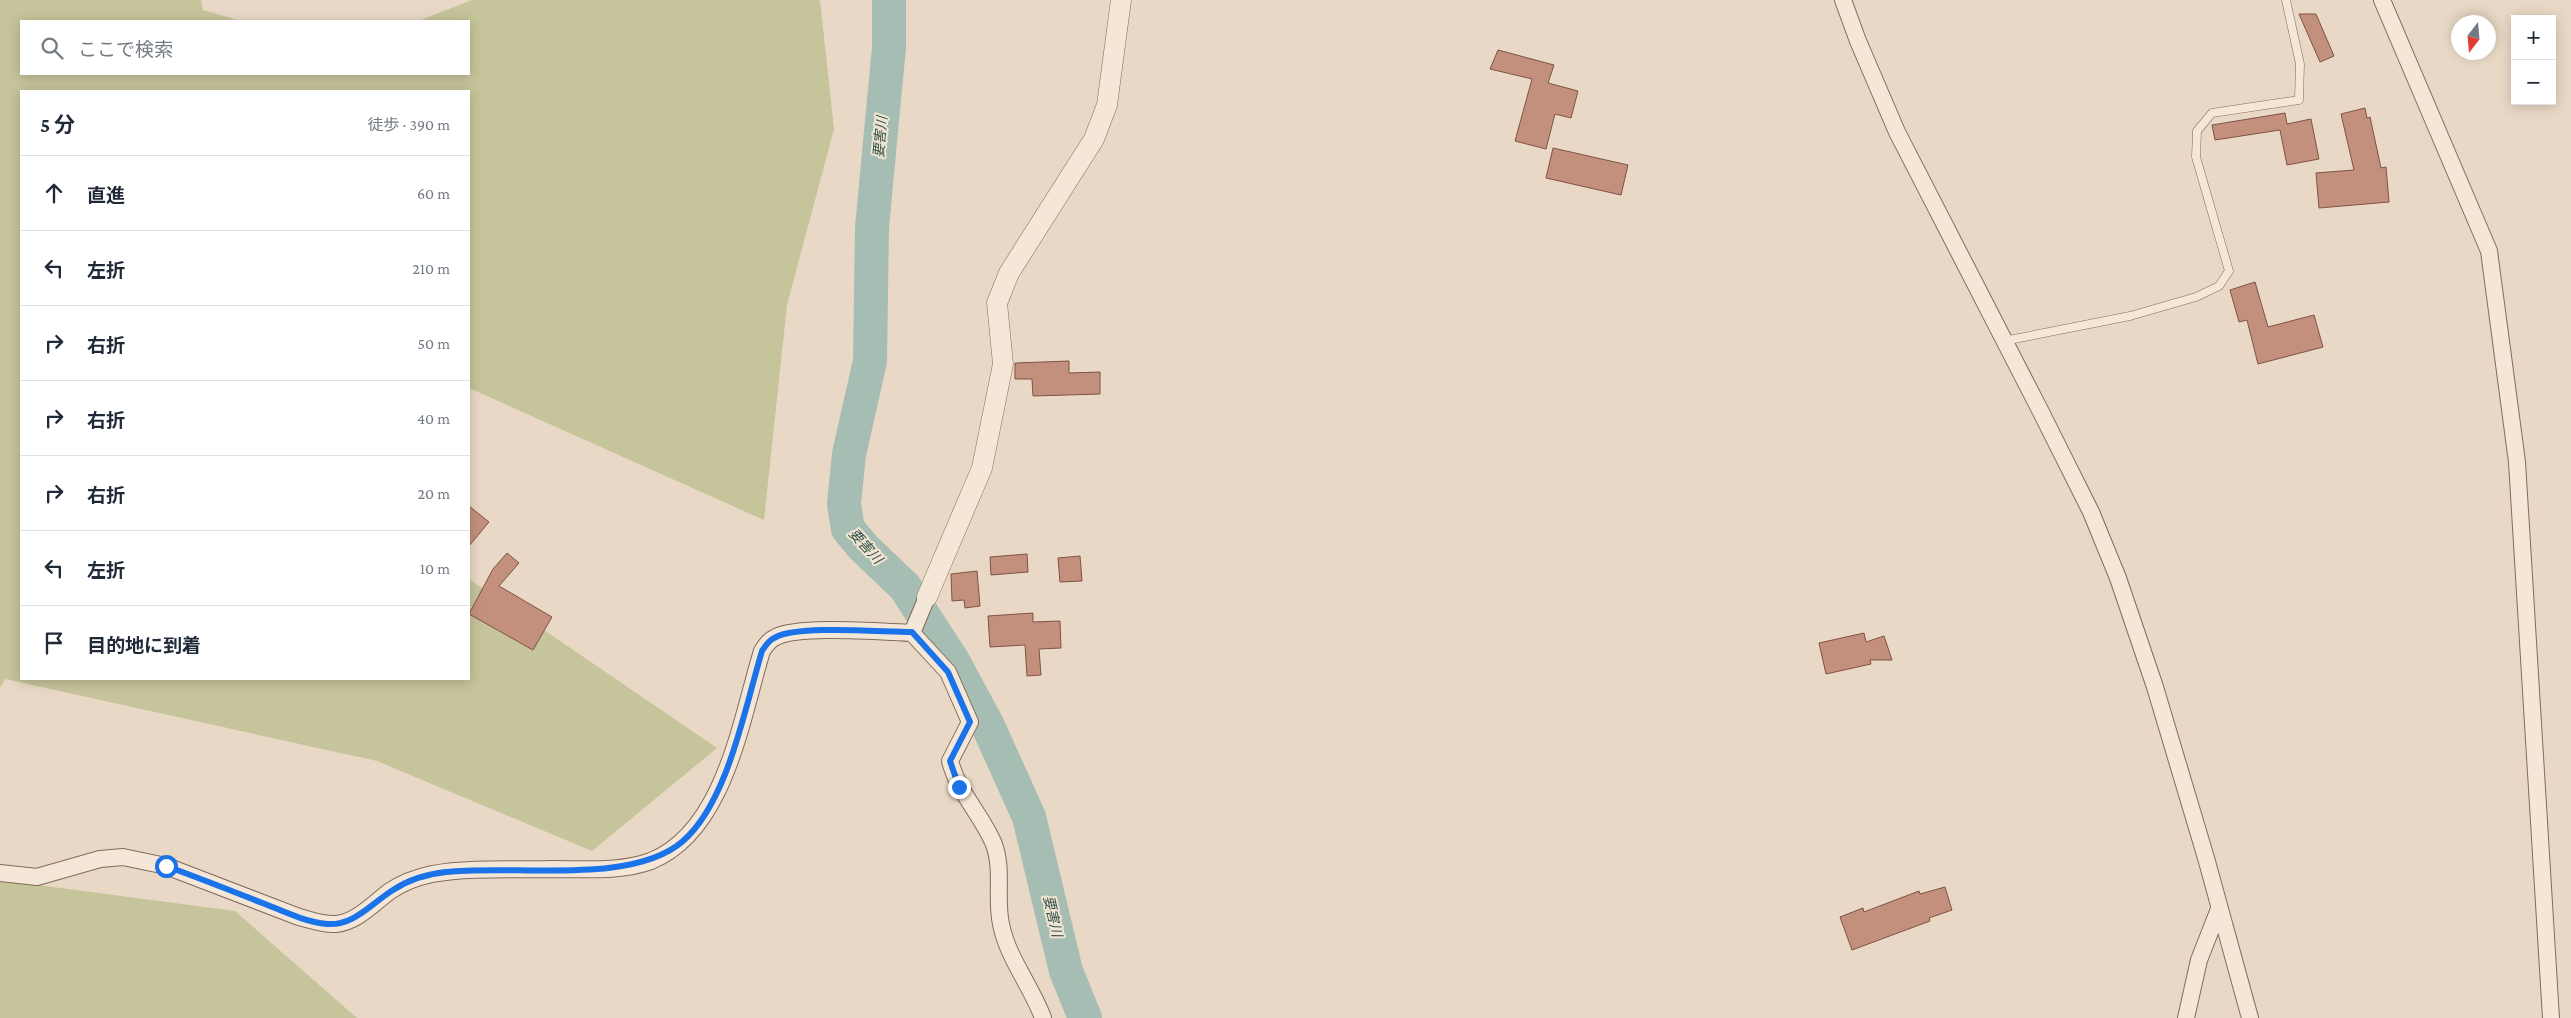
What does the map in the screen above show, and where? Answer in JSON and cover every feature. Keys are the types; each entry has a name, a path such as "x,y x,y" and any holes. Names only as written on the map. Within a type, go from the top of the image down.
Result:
{"street":[{"path":"914,627 982,468 1003,364 998,303 1009,273 1094,139 1107,105 1121,0"},
{"path":"1843,0 1858,41 1897,132 2091,512 2118,578 2155,687 2206,858 2250,1018"},
{"path":"2382,0 2489,251 2517,462 2551,1018"},
{"path":"0,873 37,877 100,859 123,857 166,866 299,917 327,924 338,924 364,913 403,884 430,875 460,871 590,868 650,861 683,841 704,817 713,802 730,757 762,651 768,642 776,637 808,631 914,627"},
{"path":"914,627 948,672 970,722 950,761 959,787 993,842 998,860 1001,925 1004,937 1036,999 1043,1018"},
{"path":"2186,1018 2199,960 2219,909"}],"lane":[{"path":"2004,341 2130,316 2196,297 2219,286 2229,271 2196,157 2196,131 2212,113 2299,100 2300,64 2286,0"}],"shaded area":[{"path":"0,0 201,0 203,10 238,20 20,20 20,75 470,75 470,20 421,20 472,0 820,0 834,129 787,305 764,520 470,388 470,90 20,90 20,680 470,680 470,580 717,748 592,851 377,761 5,679 0,688"},
{"path":"0,880 235,911 357,1018 0,1018"}],"building":[{"path":"2299,14 2316,14 2334,56 2320,62"},
{"path":"1498,50 1554,65 1548,83 1578,91 1571,118 1555,114 1546,149 1515,141 1532,79 1490,69"},
{"path":"2365,108 2367,118 2370,117 2381,168 2386,167 2389,202 2319,208 2316,173 2354,170 2341,114"},
{"path":"2285,113 2287,124 2311,119 2319,159 2287,165 2280,130 2215,140 2212,125"},
{"path":"1553,148 1628,165 1621,195 1546,178"},
{"path":"2255,282 2268,327 2314,315 2323,347 2258,364 2247,320 2239,322 2230,290"},
{"path":"1069,361 1069,373 1100,372 1100,394 1033,396 1032,379 1015,379 1015,363"},
{"path":"470,507 489,522 470,545"},
{"path":"507,553 519,563 499,586 552,617 533,650 470,615 493,569"},
{"path":"1027,554 1028,572 991,575 990,557"},
{"path":"1080,556 1082,581 1060,582 1058,558"},
{"path":"977,571 980,606 965,608 964,600 952,601 951,574"},
{"path":"1033,613 1033,622 1060,621 1061,648 1039,649 1041,675 1027,676 1025,645 990,647 988,616"},
{"path":"1864,633 1866,642 1884,636 1892,660 1870,660 1871,664 1826,674 1819,643"},
{"path":"1945,887 1952,910 1929,918 1930,921 1852,950 1840,917 1863,908 1864,912 1919,891 1920,894"}],"waterway":[{"name":"要害川","path":"889,0 889,47 872,227 870,361 849,454 844,504 848,529 864,548 905,587 953,661 988,726 1029,817 1066,971 1085,1018"}],"route":[{"path":"166,866 299,917 327,924 338,924 364,913 392,890 403,884 430,875 460,871 613,867 650,861 672,850 683,841 704,817 713,802 722,782 762,651 768,642 776,637 808,631 912,632 948,672 970,722 950,761 959,787"}]}
